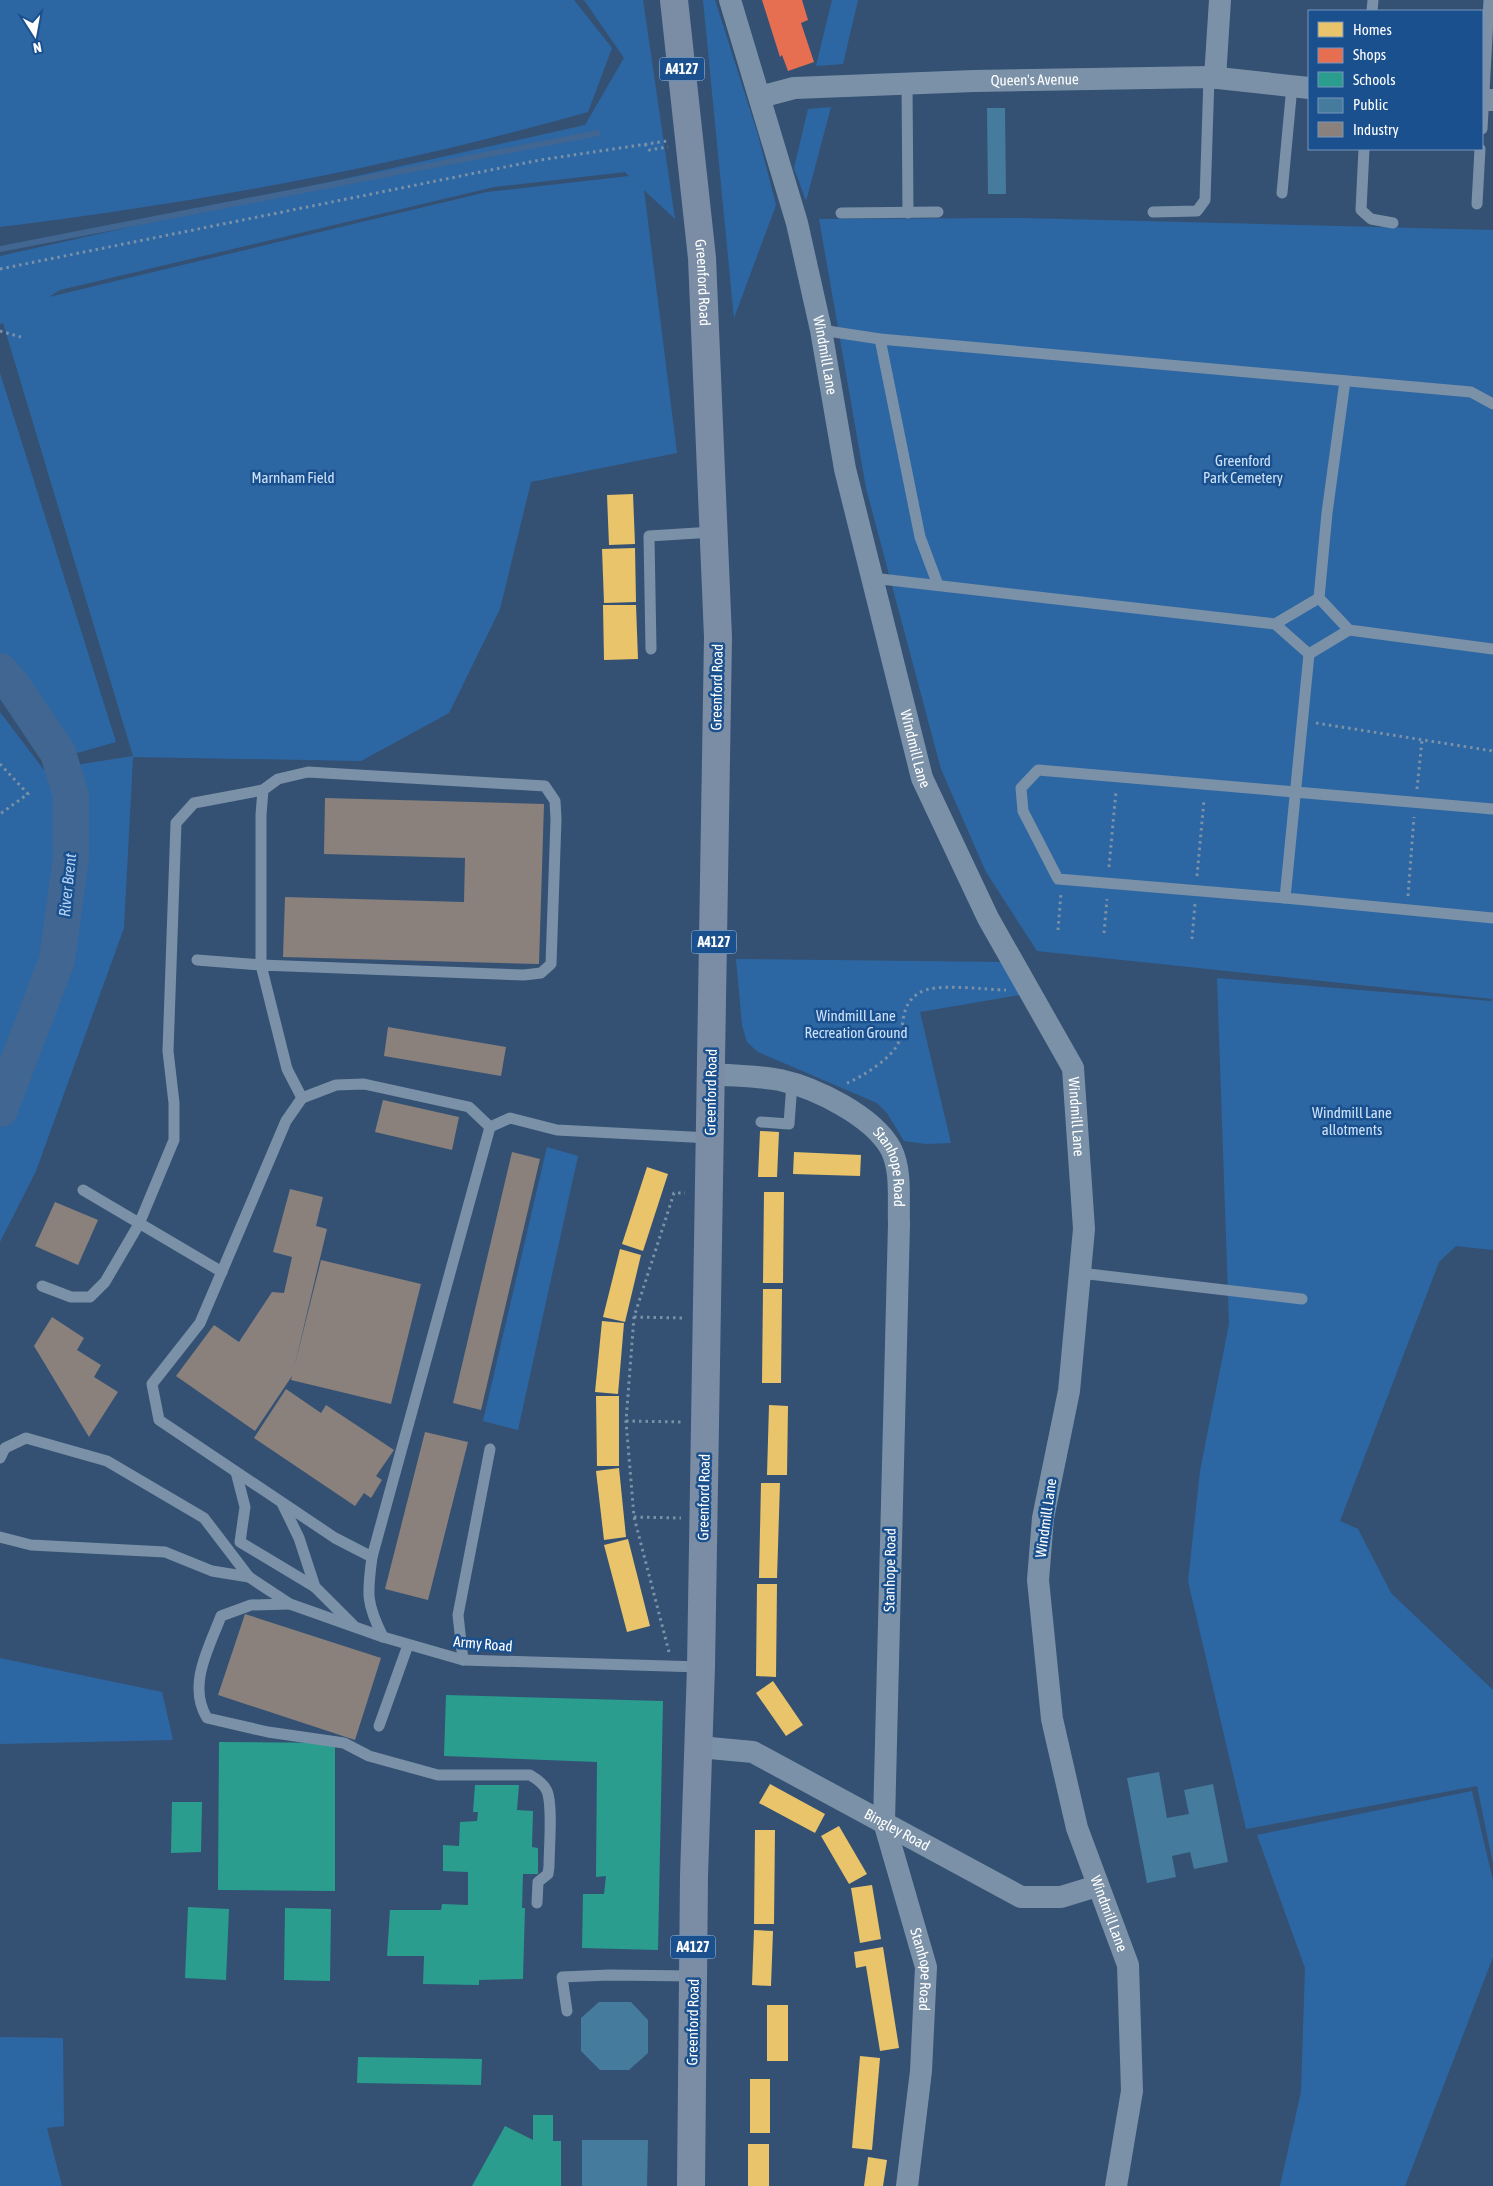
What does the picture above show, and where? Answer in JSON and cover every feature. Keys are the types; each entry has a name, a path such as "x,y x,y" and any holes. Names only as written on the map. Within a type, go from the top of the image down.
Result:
{"main road":[{"name":"Greenford Road","path":"674,0 702,258 718,637 701,1667 693,1976 691,2186"}],"street":[{"name":"Windmill Lane","path":"730,0 797,223 821,330 845,468 922,778 988,918 1072,1068 1084,1229 1069,1391 1043,1518 1038,1580 1052,1719 1077,1828 1128,1965 1132,2091 1116,2186"},
{"path":"1212,77 1220,0"},
{"name":"Queen's Avenue","path":"760,97 794,88 907,83 1212,77 1301,87"},
{"name":"Stanhope Road","path":"712,1074 792,1083 854,1111 878,1131 891,1150 898,1173 899,1224 884,1822 926,1967 921,2071 907,2186"},
{"name":"Bingley Road","path":"699,1747 753,1752 1021,1897 1061,1897 1097,1886"}],"lane":[{"path":"1483,122 1486,100 1489,0"},
{"path":"1153,212 1197,211 1205,200 1212,77"},
{"path":"907,83 908,213"},
{"path":"1282,194 1301,87"},
{"path":"1364,150 1361,210 1371,219 1393,223"},
{"path":"1477,204 1480,150"},
{"path":"841,213 938,212"},
{"path":"821,330 880,339 1471,392 1493,404"},
{"path":"880,339 920,537 938,585"},
{"path":"1345,381 1327,513 1319,598 1349,630"},
{"path":"651,649 649,536 713,532"},
{"path":"872,578 1275,624 1309,654"},
{"path":"1275,624 1319,598"},
{"path":"1309,654 1349,630 1493,649"},
{"path":"1285,898 1309,654"},
{"path":"1493,809 1038,770 1021,788 1023,811 1058,879 1493,918"},
{"path":"42,1286 71,1297 90,1296 105,1282 139,1224 174,1140 174,1103 168,1051 176,823 194,803 263,790 278,779 308,772 545,786 555,801 556,819 550,964 542,973 524,975 261,965 197,960"},
{"path":"263,790 261,815 261,965 288,1069 302,1098"},
{"path":"760,1122 789,1124 792,1083"},
{"path":"372,1557 335,1538 160,1420 152,1384 200,1322 286,1121 302,1098 336,1085 364,1084 469,1107 490,1126"},
{"path":"490,1126 510,1118 556,1130 710,1138"},
{"path":"383,1637 371,1613 367,1592 372,1557 490,1126"},
{"path":"83,1190 222,1272"},
{"path":"1080,1273 1302,1299"},
{"path":"0,1458 5,1448 26,1438 107,1461 204,1518 249,1577"},
{"path":"463,1660 458,1615 490,1449"},
{"path":"236,1472 245,1507 240,1542 314,1587 354,1626"},
{"path":"282,1503 300,1538 314,1587"},
{"path":"0,1537 31,1545 165,1552 212,1571 249,1577"},
{"name":"Army Road","path":"249,1577 290,1604 383,1637 463,1660 672,1664 701,1667"},
{"path":"290,1604 251,1605 221,1616 201,1666 198,1697 207,1718 268,1732 344,1743 369,1756 438,1775 530,1775 540,1781 548,1791 549,1866 548,1874 538,1882 537,1903"},
{"path":"379,1726 408,1645"},
{"path":"567,2011 562,1977 609,1974 693,1976"}],"path":[{"path":"0,269 540,160 645,144 672,140 668,147 649,150 645,144"},
{"path":"0,331 21,337"},
{"path":"1302,722 1493,751"},
{"path":"1407,910 1422,740"},
{"path":"0,764 28,794 0,814"},
{"path":"1104,933 1118,777"},
{"path":"1192,939 1205,785"},
{"path":"1058,930 1062,879"},
{"path":"827,1098 838,1086 856,1080 876,1068 899,1042 904,1008 919,993 936,988 1014,990 1024,983"},
{"path":"672,1664 634,1517 626,1421 634,1317 674,1193 709,1193"},
{"path":"634,1317 707,1319"},
{"path":"626,1421 705,1422"},
{"path":"634,1517 703,1518"}],"green space":[{"path":"0,0 574,0 612,48 588,112 443,149 296,181 148,206 0,227"},
{"name":"Marnham Field","path":"584,0 643,0 675,219 644,190 677,453 531,482 500,609 449,713 361,761 133,757 124,928 36,1171 0,1242 0,712 44,770 133,756 3,323 0,324 0,256 585,125 624,58","holes":["625,172 629,176 487,192 49,297 60,290 494,187"]},
{"path":"703,0 715,0 758,135 776,205 734,318"},
{"path":"832,0 858,0 843,64 816,66"},
{"path":"831,107 806,201 794,168 808,109"},
{"path":"1023,218 1493,230 1493,1250 1456,1246 1439,1262 1340,1521 1358,1529 1391,1593 1493,1690 1493,1864 1477,1786 1246,1829 1188,1581 1200,1471 1229,1324 1217,978 1491,1001 1492,999 1037,951 986,872 941,769 866,488 819,219"},
{"path":"0,373 116,742 70,755 0,654"},
{"name":"Windmill Lane Recreation Ground","path":"736,959 1005,962 1020,995 920,1012 951,1143 926,1144 904,1141 887,1113 877,1103 758,1052 747,1042 742,1025"},
{"path":"547,1147 578,1156 518,1430 483,1421"},
{"path":"0,1658 162,1692 173,1740 0,1744"},
{"path":"1472,1791 1493,1881 1493,1957 1405,2186 1280,2186 1301,2092 1305,1968 1257,1835"},
{"path":"0,2037 63,2038 64,2126 47,2128 62,2186 0,2186"}],"building: Homes":[{"path":"633,494 635,544 609,545 607,495"},
{"path":"635,548 636,602 604,603 602,549"},
{"path":"603,605 636,605 638,659 604,660"},
{"path":"760,1131 779,1132 777,1177 758,1177"},
{"path":"794,1152 861,1155 860,1176 793,1174"},
{"path":"647,1167 668,1174 643,1251 622,1244"},
{"path":"764,1192 784,1192 783,1283 763,1283"},
{"path":"620,1249 641,1255 625,1322 603,1317"},
{"path":"763,1289 782,1289 781,1383 762,1383"},
{"path":"602,1321 624,1323 618,1394 595,1392"},
{"path":"596,1396 619,1396 619,1466 597,1466"},
{"path":"769,1405 788,1406 787,1475 767,1475"},
{"path":"619,1468 626,1537 604,1540 596,1471"},
{"path":"761,1483 780,1483 777,1578 759,1578"},
{"path":"628,1539 650,1626 627,1632 604,1545"},
{"path":"757,1584 777,1584 776,1677 756,1676"},
{"path":"773,1681 803,1725 786,1736 756,1693"},
{"path":"770,1784 825,1814 815,1833 759,1803"},
{"path":"839,1826 867,1874 849,1884 821,1836"},
{"path":"755,1830 775,1830 774,1924 754,1924"},
{"path":"872,1885 881,1939 860,1943 851,1888"},
{"path":"754,1930 773,1931 771,1986 752,1985"},
{"path":"883,1947 899,2048 880,2051 866,1966 856,1968 854,1952"},
{"path":"767,2005 788,2005 788,2061 767,2061"},
{"path":"860,2056 880,2058 872,2150 852,2148"},
{"path":"750,2079 770,2079 770,2133 750,2133"},
{"path":"748,2144 769,2144 769,2186 748,2186"},
{"path":"868,2157 887,2160 883,2186 864,2186"}],"building: Shops":[{"path":"762,0 802,0 808,20 801,23 814,62 788,71 782,55 780,57"}],"building: Schools":[{"path":"446,1695 663,1701 658,1950 582,1948 583,1894 604,1894 606,1876 596,1877 597,1762 444,1756"},
{"path":"219,1742 335,1743 335,1891 218,1890"},
{"path":"475,1785 519,1785 517,1810 533,1811 532,1847 538,1848 538,1874 523,1874 522,1908 525,1908 523,1979 479,1980 479,1985 423,1984 424,1956 387,1956 390,1910 441,1910 442,1904 468,1905 468,1872 443,1871 443,1845 459,1846 460,1822 477,1821 478,1812 473,1812"},
{"path":"172,1802 202,1802 201,1852 171,1853"},
{"path":"188,1907 229,1909 226,1980 185,1978"},
{"path":"285,1908 331,1909 330,1981 284,1980"},
{"path":"358,2057 482,2059 481,2085 357,2083"},
{"path":"533,2115 553,2115 553,2141 561,2141 561,2186 472,2186 505,2126 533,2140"}],"building: Public":[{"path":"987,108 1005,108 1006,194 988,194"},
{"path":"1159,1772 1167,1818 1189,1814 1184,1790 1213,1784 1228,1862 1194,1869 1190,1852 1172,1856 1176,1877 1147,1883 1127,1778"},
{"path":"599,2002 631,2002 648,2020 648,2053 629,2070 600,2070 581,2051 581,2018"},
{"path":"582,2140 648,2140 647,2186 582,2186"}],"building: Industry":[{"path":"325,798 544,804 539,964 283,957 285,897 464,902 465,858 324,854"},
{"path":"388,1027 506,1047 501,1076 384,1056"},
{"path":"383,1100 459,1117 452,1150 375,1132"},
{"path":"512,1152 540,1159 481,1410 453,1403"},
{"path":"290,1189 323,1197 316,1226 327,1229 294,1368 321,1260 421,1284 391,1404 291,1380 292,1376 255,1431 176,1376 214,1325 239,1342 272,1292 284,1293 292,1257 273,1252"},
{"path":"55,1202 98,1220 78,1265 35,1246"},
{"path":"52,1317 84,1338 77,1350 101,1365 94,1377 118,1392 89,1437 34,1346"},
{"path":"286,1389 321,1413 326,1405 394,1450 376,1476 382,1480 371,1498 364,1493 355,1506 254,1438"},
{"path":"425,1432 468,1442 428,1600 385,1589"},
{"path":"245,1614 381,1658 355,1740 218,1695"}],"waterway":[{"path":"0,249 598,133"},
{"name":"River Brent","path":"0,671 15,689 58,753 71,796 71,858 57,960 0,1109"}],"park label":[{"name":"Greenford Park Cemetery","path":"1243,470"},
{"name":"Windmill Lane allotments","path":"1352,1122"}]}
